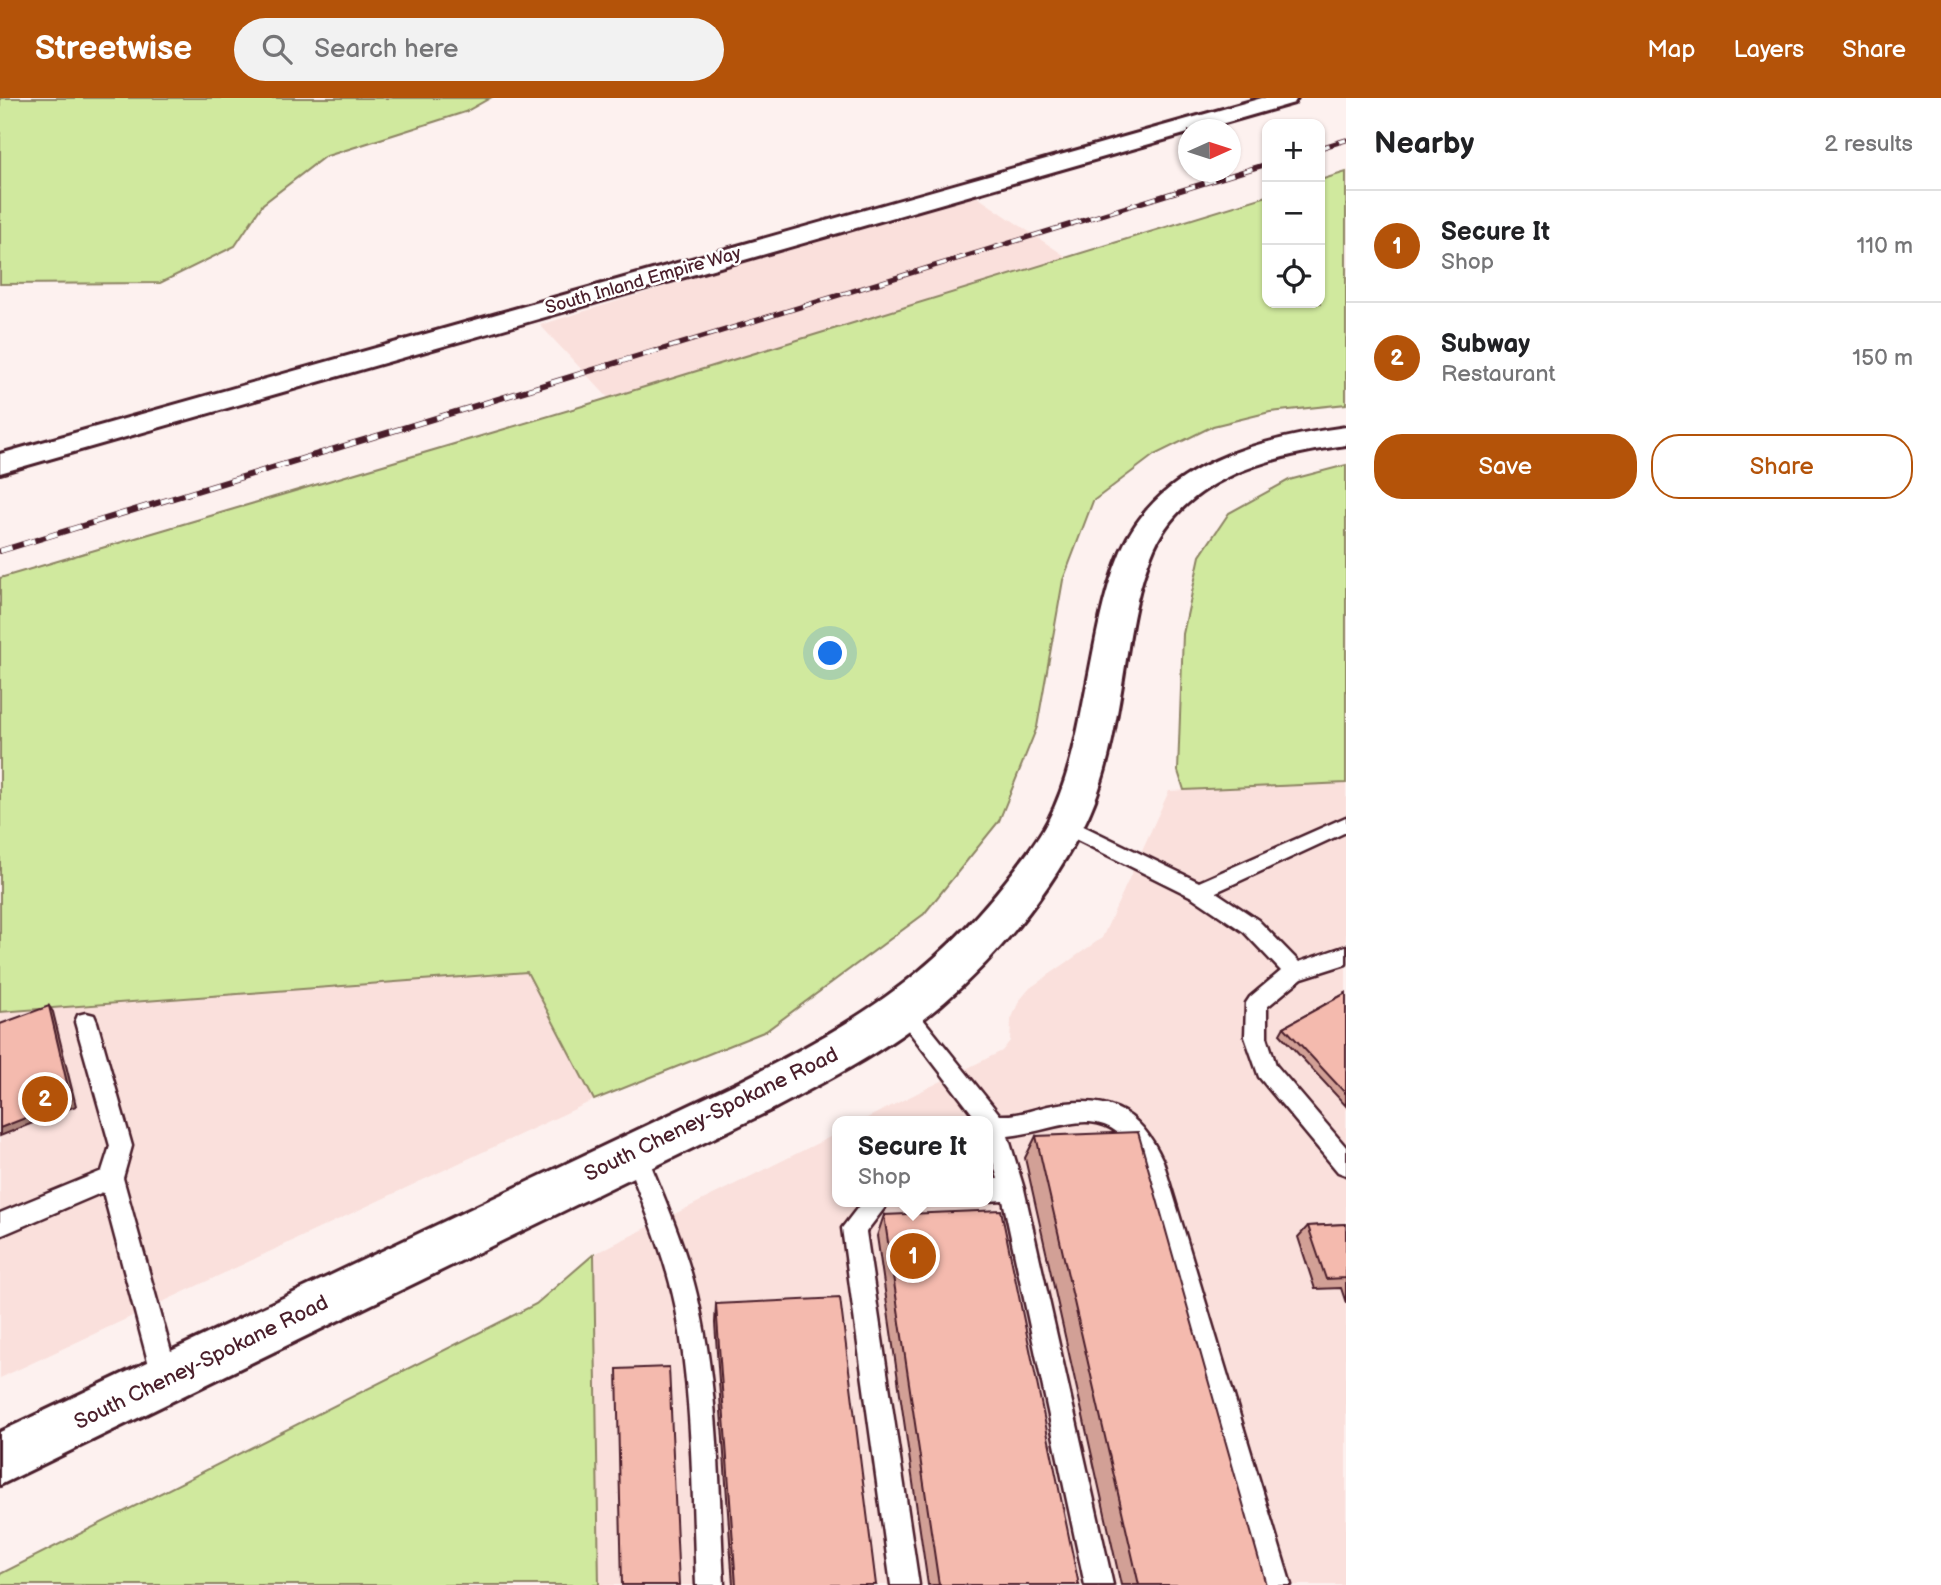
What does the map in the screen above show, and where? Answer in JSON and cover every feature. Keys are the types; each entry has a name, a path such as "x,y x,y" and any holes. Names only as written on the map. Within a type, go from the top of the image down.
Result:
{"street":[{"name":"South Inland Empire Way","path":"0,464 1286,98"},
{"name":"South Cheney-Spokane Road","path":"0,1459 758,1094 846,1047 904,1010 953,970 1000,919 1037,869 1064,825 1086,770 1125,591 1136,554 1147,532 1166,508 1191,486 1219,470 1291,445 1346,436"}],"lane":[{"path":"1199,891 1346,824"},
{"path":"1064,825 1199,891 1251,926 1295,972"},
{"path":"1342,1153 1267,1070 1256,1037 1257,1003 1295,972 1346,955"},
{"path":"904,1010 987,1116"},
{"path":"86,1022 121,1146 111,1178 166,1380"},
{"path":"1099,1585 1000,1189 994,1125 1010,1128 1074,1110 1102,1112 1124,1121 1143,1140 1152,1161 1277,1585"},
{"path":"635,1153 673,1250 687,1305 701,1405 710,1585"},
{"path":"0,1225 111,1178"},
{"path":"873,1207 854,1228 905,1585"}],"shaded area":[{"path":"970,192 1077,264 627,418 540,325"},
{"path":"1346,783 1346,1585 599,1585 594,1254 832,1136 832,1207 993,1207 993,1116 871,1116 1002,1051 1010,1041 1011,1020 1019,1001 1030,988 1102,938 1169,791"},
{"path":"528,972 594,1100 0,1378 0,1012"}],"green space":[{"path":"0,98 490,98 465,112 324,157 263,204 235,246 160,283 0,284"},
{"path":"1346,172 1346,404 1270,412 1213,426 1154,455 1093,501 1063,580 1037,727 999,821 924,914 766,1031 594,1100 527,972 0,1012 0,578 576,408 1262,198 1262,308 1325,308 1325,178"},
{"path":"1346,465 1346,783 1184,790 1178,771 1183,634 1200,556 1229,513 1289,480"},
{"path":"594,1254 599,1585 0,1585 0,1574 536,1304"}],"building":[{"path":"1346,993 1346,1094 1284,1027"},
{"path":"49,1006 71,1100 0,1128 0,1024"},
{"path":"1138,1132 1266,1585 1139,1585 1036,1136"},
{"path":"1001,1210 1079,1585 939,1585 884,1215"},
{"path":"1346,1224 1346,1278 1326,1279 1308,1226"},
{"path":"840,1298 876,1585 736,1585 716,1304"},
{"path":"669,1367 679,1585 622,1585 617,1369"}],"railway":[{"path":"1325,146 1346,140"},
{"path":"650,353 1262,166"},
{"path":"0,551 655,351"}],"place":[{"name":"Subway","path":"45,1099"},
{"name":"Secure It","path":"913,1256"}]}
